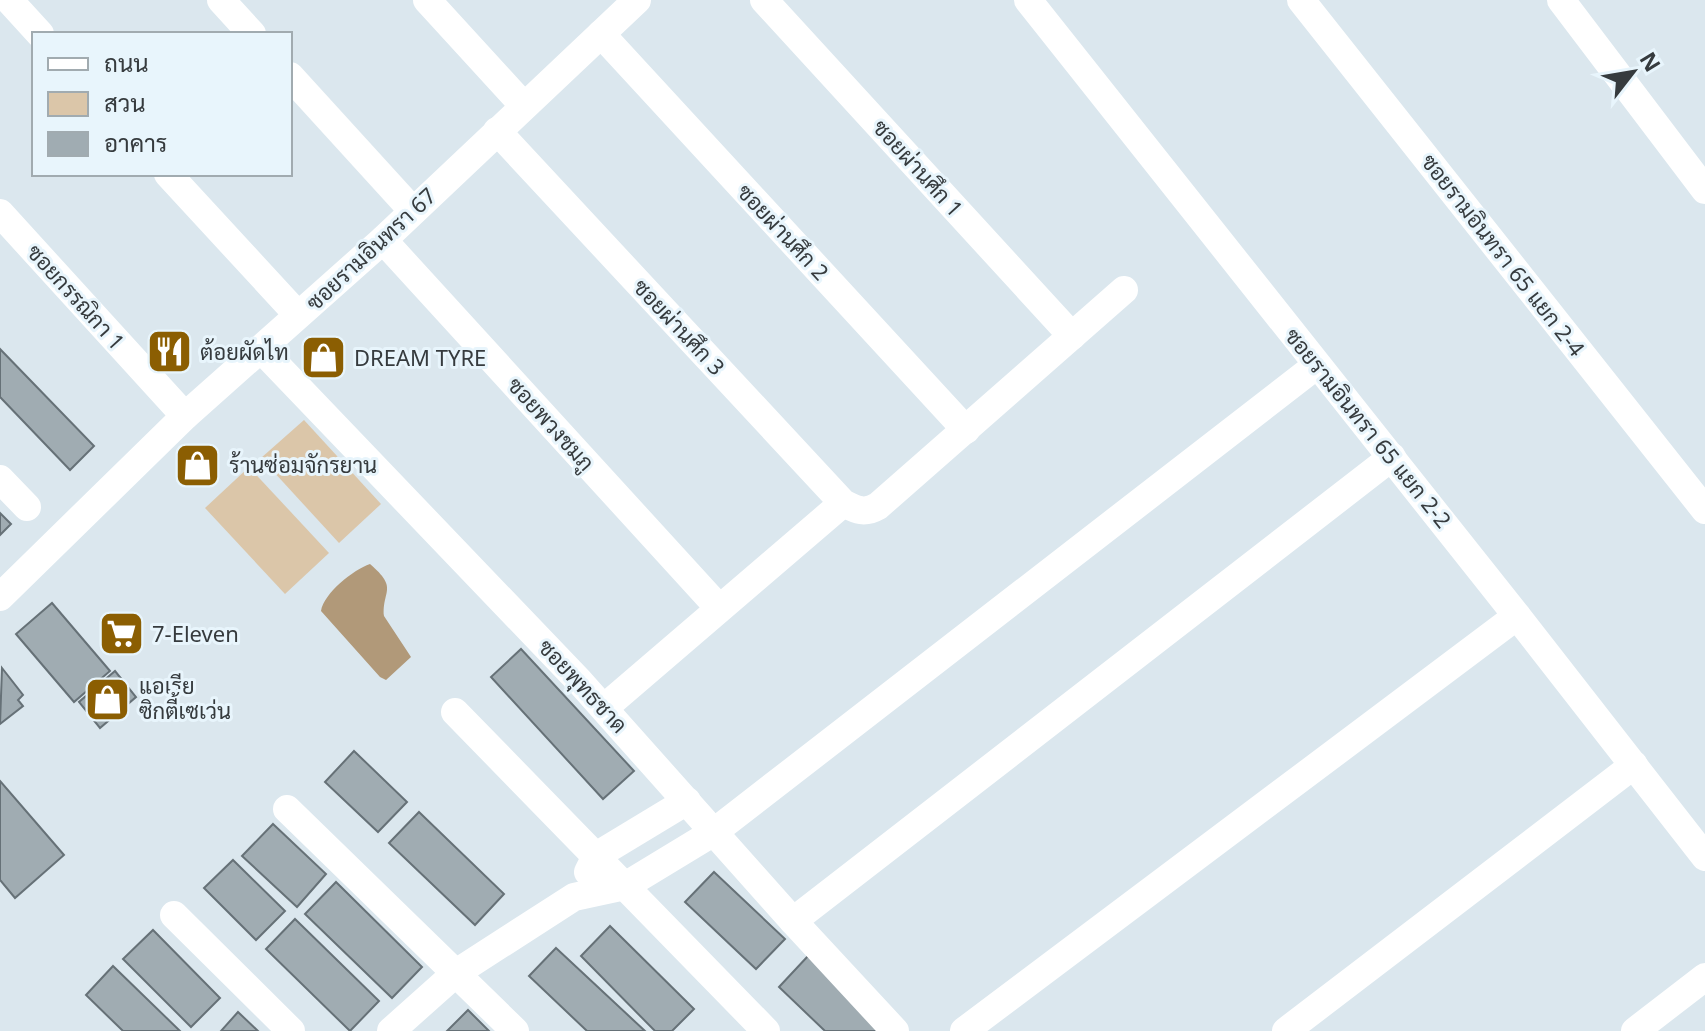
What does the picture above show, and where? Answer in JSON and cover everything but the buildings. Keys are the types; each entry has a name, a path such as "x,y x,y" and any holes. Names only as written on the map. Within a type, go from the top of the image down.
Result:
{"street":[{"path":"9,0 38,32"},
{"path":"221,0 250,32"},
{"path":"427,0 523,105"},
{"name":"ซอยรามอินทรา 67","path":"0,597 185,416 383,240 637,0"},
{"name":"ซอยผ่านศึก 1","path":"764,0 1072,336"},
{"name":"ซอยรามอินทรา 65 แยก 2-2","path":"1028,0 1705,857"},
{"name":"ซอยรามอินทรา 65 แยก 2-4","path":"1301,0 1705,510"},
{"path":"1561,0 1705,190"},
{"name":"ซอยผ่านศึก 2","path":"601,34 966,430"},
{"path":"292,78 413,211"},
{"name":"ซอยผ่านศึก 3","path":"497,131 856,507"},
{"path":"170,176 298,315"},
{"name":"ซอยกรรณิกา 1","path":"0,213 185,416"},
{"name":"ซอยพวงชมภู","path":"383,240 719,608"},
{"path":"604,708 719,608 966,430 1124,290"},
{"name":"ซอยพุทธชาด","path":"262,350 604,708 895,1031"},
{"path":"391,1031 456,973 574,897 625,886 714,832 1317,365"},
{"path":"793,921 1392,457"},
{"path":"0,479 27,507"},
{"path":"964,1031 1517,616"},
{"path":"455,712 766,1031"},
{"path":"1286,1031 1634,765"},
{"path":"574,897 596,856 687,801"},
{"path":"287,809 515,1031"},
{"path":"174,915 291,1031"},
{"path":"1635,1031 1705,977"}],"green space":[{"path":"304,420 381,504 339,543 261,458"},
{"path":"249,467 329,553 285,594 205,508"}],"shaded area":[{"path":"370,564 387,585 384,616 411,657 386,680 321,611 340,583"}],"place":[{"name":"ต้อยผัดไท","path":"169,352"},
{"name":"DREAM TYRE","path":"323,358"},
{"name":"ร้านซ่อมจักรยาน","path":"198,465"},
{"name":"7-Eleven","path":"121,634"},
{"name":"แอเรีย ซิกตี้เซเว่น","path":"108,699"}]}
